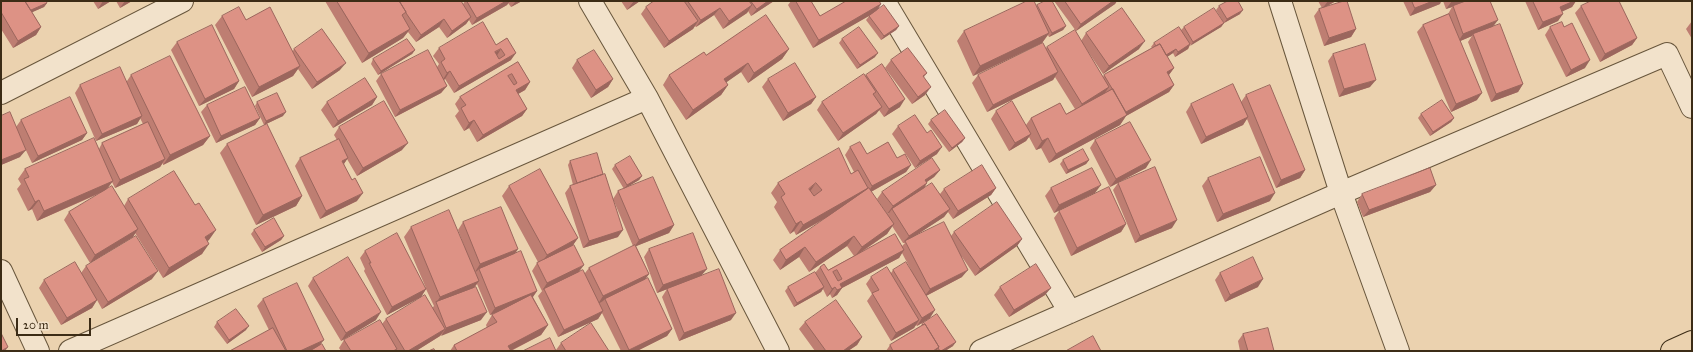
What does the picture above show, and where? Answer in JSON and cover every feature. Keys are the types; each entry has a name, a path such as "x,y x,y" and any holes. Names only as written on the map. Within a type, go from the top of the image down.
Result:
{"highway":[{"path":"1672,351 1692,342"}],"street":[{"path":"1,93 182,1"},
{"path":"590,1 647,98 778,351"},
{"path":"884,1 1070,312"},
{"path":"1280,1 1341,193 1398,351"},
{"path":"981,351 1341,193 1667,54 1692,107"},
{"path":"70,351 647,98"},
{"path":"1,271 38,351"}],"building":[{"path":"1,1 25,1 41,27 18,41 1,12"},
{"path":"25,1 46,1 47,3 31,10"},
{"path":"337,1 399,1 406,12 402,15 410,29 369,53"},
{"path":"461,1 471,17 452,31 444,19 421,35 406,13 400,2"},
{"path":"467,1 506,1 477,18"},
{"path":"654,1 684,1 698,21 669,41 646,7"},
{"path":"688,1 749,1 752,5 729,21 720,8 701,20"},
{"path":"751,1 768,1 757,9"},
{"path":"796,1 811,1 820,16 846,1 879,1 881,4 819,40"},
{"path":"1027,1 1034,1 1049,33 980,66 964,31"},
{"path":"1045,1 1052,1 1066,26 1052,33 1037,5"},
{"path":"1065,1 1113,1 1081,24"},
{"path":"1228,1 1238,1 1243,10 1227,19 1219,6"},
{"path":"1347,1 1356,29 1329,38 1319,9"},
{"path":"1412,1 1433,1 1415,8"},
{"path":"1466,1 1490,1 1498,20 1463,34 1453,6"},
{"path":"1533,1 1574,1 1560,7 1563,14 1543,22"},
{"path":"1591,1 1619,1 1637,38 1605,54 1581,6"},
{"path":"884,5 899,26 884,36 869,16"},
{"path":"239,7 246,20 270,7 300,66 259,87 222,16"},
{"path":"1122,8 1145,41 1109,66 1086,33"},
{"path":"1214,8 1224,23 1193,42 1184,27"},
{"path":"1449,14 1482,93 1456,104 1423,25"},
{"path":"766,15 789,49 754,73 748,63 724,79 728,85 693,110 669,75 704,52 706,55"},
{"path":"483,22 496,45 507,38 516,53 459,86 450,71 447,73 441,62 445,59 439,48","holes":["501,49 505,55 499,59 495,52"]},
{"path":"1562,22 1564,27 1572,23 1590,60 1571,70 1550,27"},
{"path":"1500,24 1523,84 1496,94 1473,34"},
{"path":"212,25 239,81 205,99 177,42"},
{"path":"859,27 878,53 860,65 842,39"},
{"path":"1179,27 1190,44 1178,52 1176,49 1166,55 1160,44 1156,46 1154,43"},
{"path":"322,29 346,63 317,82 294,49"},
{"path":"1075,30 1109,87 1082,104 1047,47"},
{"path":"407,39 415,50 381,71 373,59"},
{"path":"1043,43 1058,72 993,105 978,75"},
{"path":"1160,44 1174,68 1167,72 1174,85 1126,112 1104,75"},
{"path":"1365,44 1376,80 1344,89 1333,54"},
{"path":"908,48 927,73 923,76 931,87 918,97 891,60"},
{"path":"428,50 447,86 400,110 381,74"},
{"path":"594,50 613,79 596,90 577,60"},
{"path":"170,56 210,136 170,155 131,75"},
{"path":"518,62 530,82 516,90 527,109 483,135 474,120 469,123 461,108 466,105 460,97","holes":["512,74 517,83 514,85 508,76"]},
{"path":"795,63 816,97 788,113 768,79"},
{"path":"882,64 905,99 889,109 866,75"},
{"path":"120,67 142,116 102,134 80,85"},
{"path":"864,74 876,92 873,94 882,107 843,133 822,102"},
{"path":"365,78 377,97 338,121 327,102"},
{"path":"1233,84 1248,117 1206,137 1191,104"},
{"path":"1270,85 1305,170 1281,180 1246,95"},
{"path":"245,87 260,118 221,136 207,105"},
{"path":"1113,89 1127,115 1056,154 1048,138 1042,141 1031,118 1060,103 1066,114"},
{"path":"277,93 286,112 266,121 257,102"},
{"path":"70,97 87,133 38,156 21,120"},
{"path":"1442,100 1454,118 1433,132 1421,114"},
{"path":"384,101 408,143 363,168 339,127"},
{"path":"1012,101 1031,134 1015,143 996,111"},
{"path":"945,110 965,138 952,148 931,120"},
{"path":"10,112 26,150 1,160 1,116"},
{"path":"915,115 927,133 931,130 942,147 920,161 898,126"},
{"path":"148,122 165,159 120,180 102,143"},
{"path":"1130,122 1151,160 1116,179 1095,140"},
{"path":"267,124 302,196 263,215 227,144"},
{"path":"94,138 113,181 44,211 39,200 35,202 24,179 29,177 25,169"},
{"path":"339,139 348,158 342,161 352,180 355,178 363,193 326,211 300,158"},
{"path":"860,142 867,154 888,142 897,158 905,154 911,165 872,186 850,147"},
{"path":"839,148 851,174 858,170 868,188 803,225 801,221 796,224 781,197 785,194 778,183","holes":["816,183 822,190 814,196 809,189"]},
{"path":"1083,149 1089,160 1068,170 1063,160"},
{"path":"597,153 603,174 577,183 570,161"},
{"path":"630,156 642,176 627,185 615,165"},
{"path":"1260,157 1275,193 1223,214 1208,178"},
{"path":"932,158 940,170 925,180 927,183 893,206 882,192"},
{"path":"982,165 996,188 958,211 944,189"},
{"path":"1155,167 1177,220 1140,236 1118,183"},
{"path":"1092,168 1101,185 1059,205 1051,188"},
{"path":"1430,168 1436,185 1369,210 1362,194"},
{"path":"540,169 578,238 547,255 509,186"},
{"path":"174,171 195,205 199,203 216,230 205,237 209,244 169,268 128,199"},
{"path":"605,174 623,230 589,241 570,186"},
{"path":"653,177 674,225 639,240 618,191"},
{"path":"932,183 950,209 909,236 892,209"},
{"path":"112,186 138,229 95,255 69,212"},
{"path":"1109,187 1126,224 1077,248 1059,211"},
{"path":"869,188 894,224 862,247 854,236 816,262 805,247 786,260 780,250"},
{"path":"997,202 1022,239 980,269 954,232"},
{"path":"501,207 518,249 480,264 463,222"},
{"path":"449,210 479,281 440,297 411,227"},
{"path":"274,218 284,236 265,247 254,230"},
{"path":"944,222 968,270 930,289 905,241"},
{"path":"397,233 426,289 392,307 369,263 371,263 365,251"},
{"path":"693,233 707,269 663,285 649,249"},
{"path":"895,234 904,250 840,284 842,288 837,290 835,287 832,289 820,267 824,264 828,270","holes":["837,270 842,279 838,281 833,272"]},
{"path":"136,236 158,271 108,302 86,266"},
{"path":"574,245 584,265 547,283 537,263"},
{"path":"635,245 649,274 603,296 589,268"},
{"path":"521,251 537,291 495,308 479,269"},
{"path":"348,257 381,312 346,333 313,278"},
{"path":"1253,257 1263,279 1230,295 1220,273"},
{"path":"75,262 97,300 67,318 44,280"},
{"path":"906,262 935,310 922,318 893,270"},
{"path":"1036,264 1051,288 1014,310 1000,287"},
{"path":"887,267 919,320 896,333 872,293 879,290 871,277"},
{"path":"719,269 736,313 684,333 667,289"},
{"path":"583,270 603,311 564,330 544,289"},
{"path":"815,272 824,287 797,303 788,287"},
{"path":"648,278 672,329 629,350 605,299"},
{"path":"297,283 324,340 300,351 287,351 263,299"},
{"path":"476,287 487,312 446,328 436,302"},
{"path":"425,295 445,329 408,351 405,351 386,319"},
{"path":"531,295 548,325 508,346 511,351 457,351 454,345 497,322 492,315"},
{"path":"836,300 862,337 843,351 826,351 805,322"},
{"path":"236,309 249,326 229,340 217,322"},
{"path":"937,314 956,342 941,351 925,324 922,324"},
{"path":"380,320 397,349 393,351 351,351 344,340"},
{"path":"591,323 609,351 566,351 561,343"},
{"path":"925,324 939,347 933,351 893,351 890,345"},
{"path":"273,328 286,351 230,351"},
{"path":"1268,328 1274,351 1248,351 1243,334"},
{"path":"1,333 8,347 1,351"},
{"path":"1093,336 1101,351 1066,351"},
{"path":"550,338 556,351 523,351"},
{"path":"322,344 326,351 310,351"}]}
